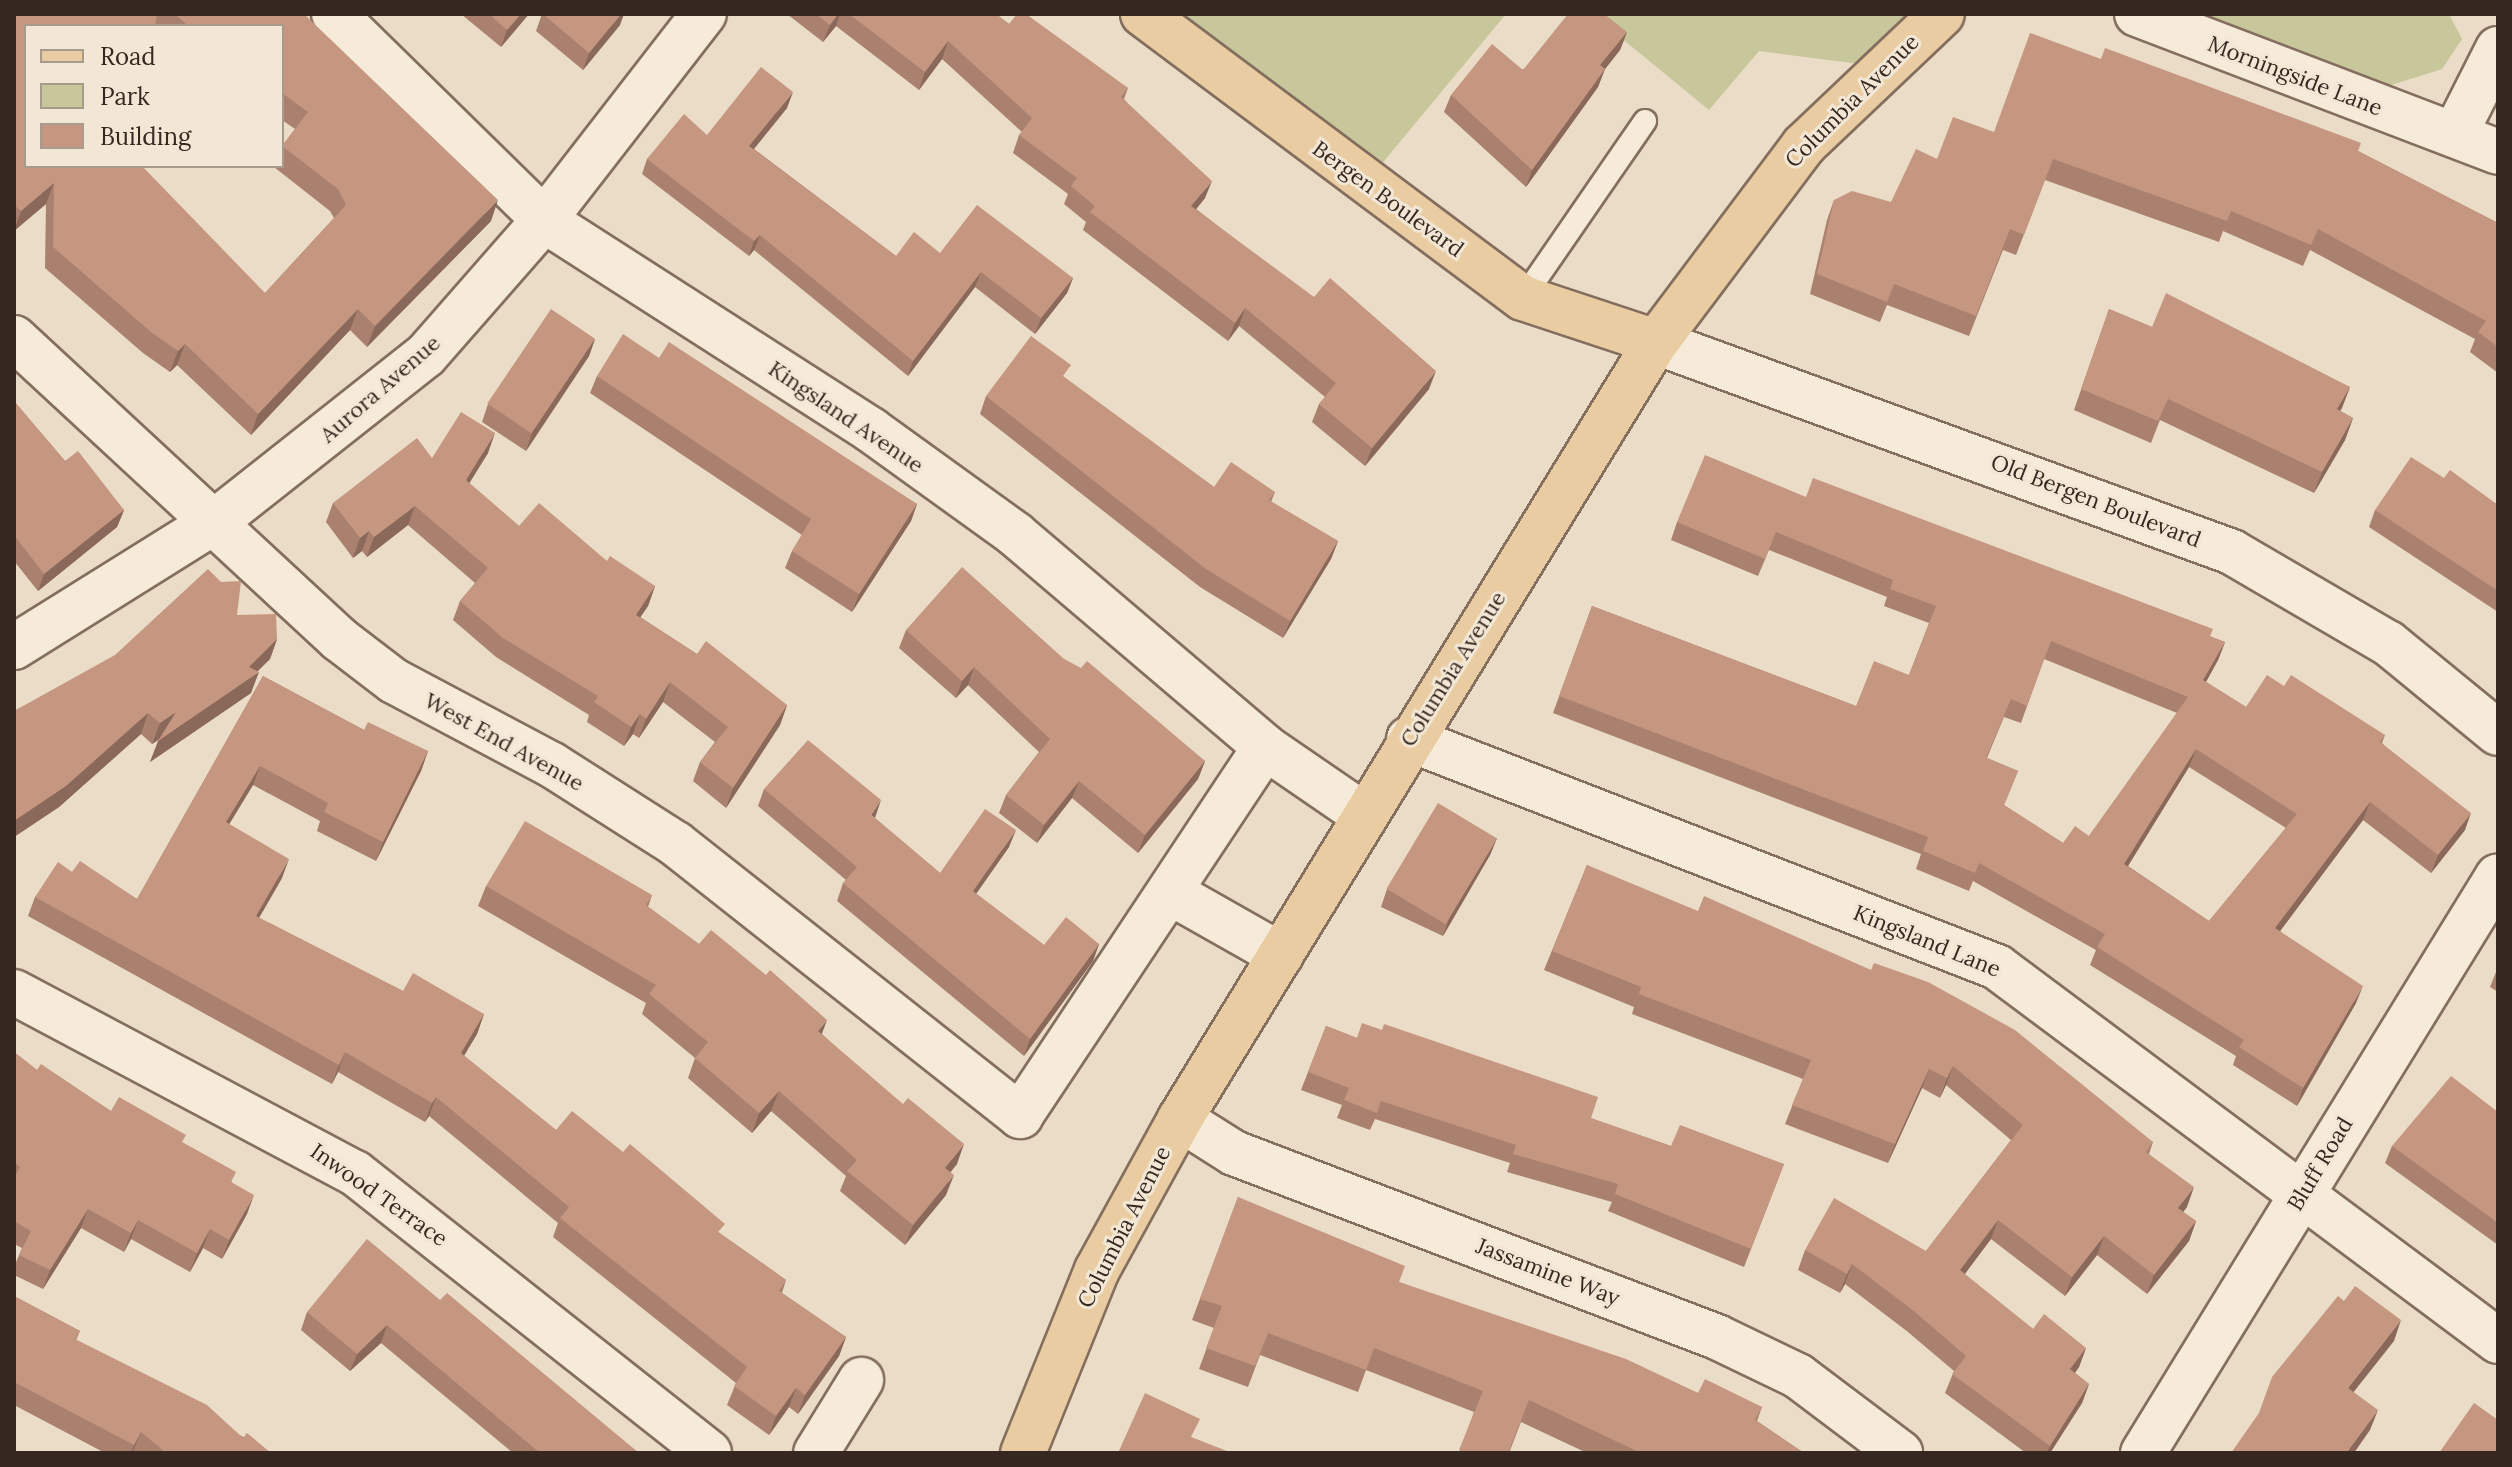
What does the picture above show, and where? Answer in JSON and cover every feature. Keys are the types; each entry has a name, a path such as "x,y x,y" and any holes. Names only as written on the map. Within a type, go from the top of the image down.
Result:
{"main road":[{"name":"Bergen Boulevard","path":"1143,14 1523,298 1656,342"},
{"name":"Columbia Avenue","path":"1023,1453 1097,1270 1180,1119 1409,739 1656,342 1804,145 1942,14"}],"street":[{"name":"Kingsland Avenue","path":"334,14 544,220 871,430 1015,534 1265,747 1364,815"},
{"name":"Aurora Avenue","path":"14,647 217,520 426,355 544,220 704,14"},
{"name":"Morningside Lane","path":"2137,14 2368,107 2456,132 2498,152"},
{"path":"2456,132 2498,49"},
{"name":"West End Avenue","path":"14,338 217,520 339,639 394,681 552,765 676,844 1020,1116 1173,894"},
{"name":"Old Bergen Boulevard","path":"1656,342 2232,552 2388,643 2498,733"},
{"name":"Kingsland Lane","path":"1409,739 1997,967 2498,1341"},
{"path":"1265,747 1173,894 1281,955"},
{"name":"Bluff Road","path":"2143,1453 2498,876"},
{"name":"Inwood Terrace","path":"14,992 355,1173 709,1453"},
{"name":"Jassamine Way","path":"1180,1119 1234,1153 1717,1337 1798,1376 1900,1453"},
{"path":"816,1453 861,1380"}],"lane":[{"path":"1523,298 1645,121"}],"green space":[{"path":"1143,14 1506,14 1365,184"},
{"path":"1592,14 1942,14 1883,67 1759,51 1709,110"},
{"path":"2189,14 2449,14 2462,39 2442,69 2388,86"}],"building":[{"path":"14,14 157,14 155,24 24,24 24,168 144,168 265,293 346,205 338,189 284,148 308,112 284,94 284,24 186,24 175,14 304,14 498,200 375,326 358,309 258,414 185,344 178,351 151,332 53,247 54,183 21,211 14,205"},
{"path":"489,14 521,14 507,30"},
{"path":"543,14 621,14 589,53"},
{"path":"816,14 838,14 830,25"},
{"path":"849,14 996,14 1009,24 1017,14 1026,14 1128,88 1121,97 1212,181 1191,206 1314,297 1330,278 1436,371 1372,448 1319,404 1336,383 1245,308 1235,323 1090,212 1095,206 1071,186 1077,178 1019,135 1032,118 948,41 925,72"},
{"path":"1568,14 1604,14 1627,32 1600,65 1605,69 1532,170 1451,95 1492,44 1523,70"},
{"path":"2030,33 2101,59 2105,48 2361,143 2358,151 2498,223 2498,347 2478,332 2486,321 2318,229 2311,245 2231,211 2227,221 2053,159 2024,235 2010,229 1976,316 1894,284 1887,302 1817,274 1834,200 1852,191 1891,202 1916,149 1937,159 1953,117 1994,132"},
{"path":"761,67 793,92 749,146 896,256 914,232 940,253 977,205 1073,278 1041,318 981,272 913,361 760,235 754,241 647,159 684,114 707,135"},
{"path":"2166,293 2350,387 2337,409 2353,418 2322,472 2168,399 2158,421 2081,389 2109,309 2152,327"},
{"path":"551,309 595,339 531,433 487,404"},
{"path":"623,334 659,358 669,342 917,504 859,594 792,551 811,519 597,376"},
{"path":"1031,336 1071,365 1063,376 1214,487 1231,462 1275,492 1269,500 1338,541 1290,621 1206,569 986,396"},
{"path":"14,401 65,461 78,451 124,510 44,574 14,535"},
{"path":"461,412 495,433 466,480 519,526 539,503 607,561 610,556 655,586 636,615 697,654 706,641 787,705 733,788 700,762 728,727 670,682 646,719 640,714 631,727 594,702 598,696 503,638 460,601 488,568 415,506 374,537 369,531 360,538 333,503 417,438 432,458"},
{"path":"1705,455 1806,497 1813,478 2213,629 2210,636 2225,642 2203,680 2246,707 2267,675 2284,686 2291,675 2385,735 2380,742 2471,813 2438,855 2370,802 2275,928 2363,986 2303,1088 2239,1047 2244,1040 2097,947 2105,934 1979,863 1975,873 1923,851 1928,837 1559,696 1592,606 1856,706 1874,661 1909,675 1936,606 1890,589 1893,580 1776,532 1765,559 1677,522","holes":["2051,641 2188,697 2089,836 2075,826 2063,843 2004,805 2018,771 1986,758 2011,699 2027,706","2196,749 2297,814 2209,921 2124,864"]},
{"path":"2411,457 2444,478 2450,470 2498,505 2498,591 2375,510"},
{"path":"962,567 1064,659 1081,668 1087,661 1205,761 1145,835 1079,781 1044,825 1006,795 1050,739 974,667 962,681 906,630"},
{"path":"208,569 221,582 241,581 237,615 276,614 277,639 249,667 259,672 158,741 176,712 160,723 148,713 66,786 14,821 14,711 115,655"},
{"path":"263,676 364,730 368,722 428,751 383,842 324,812 328,803 260,766 226,822 289,859 256,916 403,991 413,973 484,1014 461,1053 556,1130 572,1111 623,1152 630,1144 725,1224 718,1232 786,1280 779,1291 846,1337 805,1395 796,1388 776,1416 734,1386 747,1367 560,1218 569,1207 436,1097 432,1103 345,1052 339,1065 35,897 58,862 72,872 80,861 137,899"},
{"path":"808,740 881,800 871,815 940,873 985,809 1016,830 973,891 1044,945 1066,917 1099,944 1030,1039 843,883 857,867 764,789"},
{"path":"1438,803 1497,839 1446,924 1386,889"},
{"path":"525,821 652,895 646,905 699,944 711,930 766,975 770,970 827,1020 818,1031 903,1104 908,1098 964,1144 945,1168 954,1175 913,1225 847,1171 857,1160 779,1091 759,1113 695,1058 708,1042 649,994 656,985 486,886"},
{"path":"1587,865 1698,911 1704,896 1871,970 1874,963 1928,982 2015,1030 2153,1142 2146,1152 2194,1187 2178,1208 2196,1221 2154,1275 2104,1236 2072,1277 1998,1220 1960,1270 2033,1329 2044,1314 2086,1348 2070,1369 2089,1384 2050,1446 1952,1374 1966,1356 1915,1312 1852,1264 1847,1274 1805,1250 1834,1198 1926,1251 2023,1125 1953,1066 1947,1078 1929,1069 1895,1144 1792,1105 1811,1060 1639,994 1641,987 1552,951"},
{"path":"1362,1023 1382,1030 1384,1024 1598,1097 1591,1118 1671,1146 1680,1125 1784,1164 1751,1249 1615,1194 1618,1184 1513,1154 1516,1145 1381,1101 1377,1113 1344,1100 1349,1088 1308,1072 1326,1026 1357,1038"},
{"path":"14,1052 37,1070 41,1064 111,1111 119,1097 186,1135 182,1142 236,1172 231,1182 254,1195 229,1240 210,1229 197,1253 138,1220 131,1233 88,1209 50,1270 19,1255 31,1231 14,1221 14,1178 20,1167 14,1162"},
{"path":"2451,1076 2498,1112 2498,1223 2392,1146"},
{"path":"1238,1197 1405,1266 1399,1282 1626,1359 1698,1393 1705,1379 1762,1407 1755,1420 1804,1453 1641,1453 1529,1400 1508,1453 1466,1453 1459,1450 1483,1391 1374,1348 1366,1370 1268,1333 1255,1366 1206,1348 1222,1306 1200,1299"},
{"path":"367,1239 440,1300 447,1293 639,1453 540,1453 387,1325 357,1354 307,1312"},
{"path":"2355,1286 2401,1320 2348,1388 2378,1410 2346,1453 2231,1453 2259,1413 2272,1377 2338,1296 2344,1301"},
{"path":"14,1296 80,1331 75,1339 207,1405 243,1438 247,1433 271,1453 166,1453 141,1432 134,1445 14,1382"},
{"path":"1145,1393 1200,1419 1191,1437 1232,1453 1118,1453"},
{"path":"2474,1403 2498,1420 2498,1453 2439,1453"}]}
